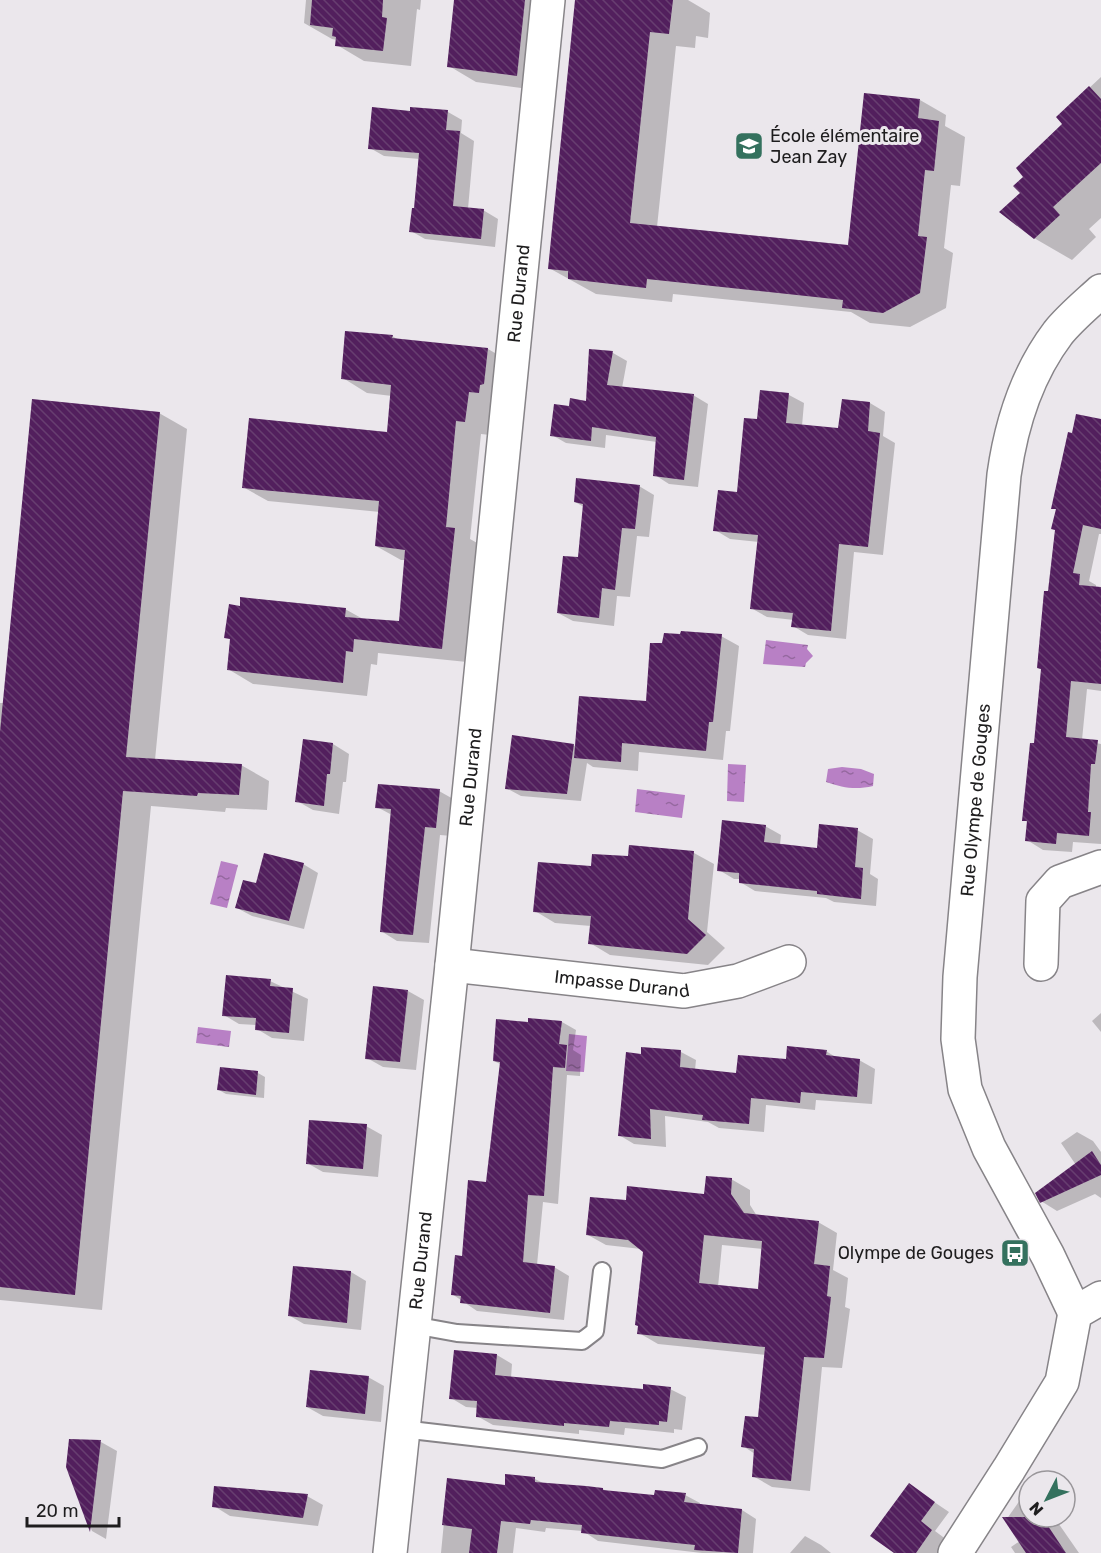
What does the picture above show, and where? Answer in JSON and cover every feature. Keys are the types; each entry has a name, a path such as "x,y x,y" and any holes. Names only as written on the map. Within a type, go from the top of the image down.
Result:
{"street":[{"name":"Rue Durand","path":"390,1553 452,965 548,0"},
{"name":"Rue Olympe de Gouges","path":"1088,1305 1048,1256 988,1149 964,1089 958,1029 960,977 1008,442 1034,373 1058,333 1101,291"},
{"path":"1041,964 1043,901 1060,882 1101,867"},
{"name":"Impasse Durand","path":"452,965 684,991 738,981 789,962"},
{"path":"955,1553 1010,1469 1062,1382 1088,1305"}],"lane":[{"path":"413,1325 458,1333 582,1341 595,1331 602,1271"},
{"path":"402,1429 662,1459 698,1446"}],"water":[{"path":"766,640 808,645 807,649 813,656 805,667 763,664"},
{"path":"728,764 746,765 744,802 727,801"},
{"path":"842,767 861,769 874,774 873,786 850,788 826,782 828,769"},
{"path":"637,789 685,795 682,818 635,812"},
{"path":"221,861 238,865 227,908 210,904"},
{"path":"198,1027 231,1031 229,1047 196,1043"},
{"path":"569,1034 587,1036 584,1072 566,1071"}],"building":[{"path":"312,0 383,0 382,17 387,18 383,51 335,46 336,37 332,36 333,28 310,25"},
{"path":"454,0 525,0 517,76 447,67"},
{"path":"575,0 673,0 669,34 650,32 630,223 848,245 864,93 920,99 918,118 939,121 934,171 925,170 918,236 927,237 920,293 883,313 842,308 843,300 647,279 646,288 568,279 568,271 548,269"},
{"path":"1089,86 1101,99 1101,163 1053,207 1060,215 1034,239 999,212 1020,193 1013,186 1023,177 1016,168 1062,124 1056,117"},
{"path":"372,107 410,111 410,107 448,110 446,130 460,131 453,206 484,209 481,239 409,232 412,208 414,208 419,153 368,149"},
{"path":"345,331 488,348 484,384 480,385 479,393 469,392 465,422 456,421 446,527 455,528 442,649 354,639 353,652 346,651 343,683 227,670 230,639 224,638 229,604 240,606 240,597 346,608 345,617 399,621 405,550 375,546 379,501 242,488 249,418 387,432 391,385 341,379"},
{"path":"589,349 613,351 607,385 694,394 684,480 653,476 656,437 592,427 591,441 550,436 554,404 569,406 570,398 586,401"},
{"path":"760,390 789,393 786,423 838,428 842,399 870,402 868,431 880,433 868,547 839,544 831,631 791,627 793,613 750,609 758,535 713,531 718,490 737,492 744,418 757,419"},
{"path":"32,399 160,412 126,757 242,764 239,795 198,793 197,796 123,791 75,1295 0,1287 0,732"},
{"path":"1076,414 1101,419 1101,529 1083,525 1073,573 1080,574 1079,585 1101,587 1101,684 1071,681 1066,737 1098,740 1095,764 1091,764 1089,836 1057,833 1056,844 1025,841 1027,821 1022,821 1030,743 1034,743 1041,669 1037,668 1044,591 1048,591 1055,530 1051,529 1056,509 1051,509 1068,432 1072,433"},
{"path":"576,478 640,485 635,529 622,528 615,590 602,588 599,618 557,613 563,556 578,557 583,504 574,502"},
{"path":"681,631 722,634 713,722 709,722 706,751 622,743 621,762 574,758 579,696 646,701 650,643 662,643 664,633 680,634"},
{"path":"512,735 574,744 567,794 505,789"},
{"path":"303,739 333,743 324,806 295,802"},
{"path":"378,784 440,789 436,828 425,827 413,935 380,932 391,809 375,808"},
{"path":"722,820 766,825 764,842 817,848 819,824 858,828 855,867 863,868 861,899 817,894 817,891 739,883 739,873 717,871"},
{"path":"629,845 694,851 688,919 706,935 687,954 588,944 591,916 533,912 538,862 591,866 592,854 628,856"},
{"path":"264,853 304,863 289,921 235,908 243,880 256,883"},
{"path":"226,975 271,979 270,986 293,988 289,1033 255,1030 256,1018 222,1016"},
{"path":"373,986 408,990 400,1062 365,1059"},
{"path":"528,1018 562,1021 559,1044 567,1045 565,1068 553,1067 544,1196 528,1195 523,1262 555,1266 550,1313 460,1303 461,1296 451,1295 455,1255 462,1256 468,1180 486,1182 500,1062 493,1061 496,1019 528,1022"},
{"path":"787,1046 827,1050 826,1055 860,1059 857,1097 801,1092 800,1103 751,1098 749,1124 702,1120 703,1115 650,1109 651,1139 618,1136 626,1052 641,1054 641,1047 681,1050 680,1067 736,1073 738,1055 786,1059"},
{"path":"220,1067 258,1071 256,1095 217,1090"},
{"path":"309,1120 367,1124 363,1169 306,1164"},
{"path":"1092,1151 1101,1165 1101,1175 1040,1203 1035,1193"},
{"path":"706,1176 732,1178 731,1194 744,1213 819,1221 814,1264 830,1266 827,1296 831,1297 824,1358 804,1357 791,1481 752,1477 754,1449 741,1447 745,1416 758,1417 765,1347 637,1334 638,1326 635,1325 643,1252 628,1240 586,1235 590,1197 626,1200 627,1186 704,1194","holes":["704,1235 762,1241 758,1289 699,1283"]},
{"path":"293,1266 351,1271 347,1323 288,1316"},
{"path":"454,1350 497,1354 495,1375 643,1389 643,1384 671,1387 667,1422 659,1421 659,1425 610,1421 609,1427 564,1423 564,1426 476,1417 477,1401 449,1399"},
{"path":"310,1370 369,1376 365,1414 306,1407"},
{"path":"69,1439 101,1440 90,1532 66,1467"},
{"path":"505,1474 535,1477 535,1482 603,1488 603,1490 654,1495 655,1490 686,1493 684,1502 742,1509 738,1553 694,1550 695,1545 581,1533 582,1525 531,1520 530,1524 501,1521 497,1553 469,1553 472,1529 442,1525 447,1478 505,1485"},
{"path":"909,1483 935,1502 921,1521 932,1530 916,1553 894,1553 870,1536"},
{"path":"214,1486 308,1494 303,1518 212,1507"},
{"path":"1002,1517 1017,1517 1017,1529 1050,1529 1066,1553 1026,1553"}],"place":[{"name":"École élémentaire Jean Zay","path":"749,146"},
{"name":"Olympe de Gouges","path":"1015,1253"}]}
